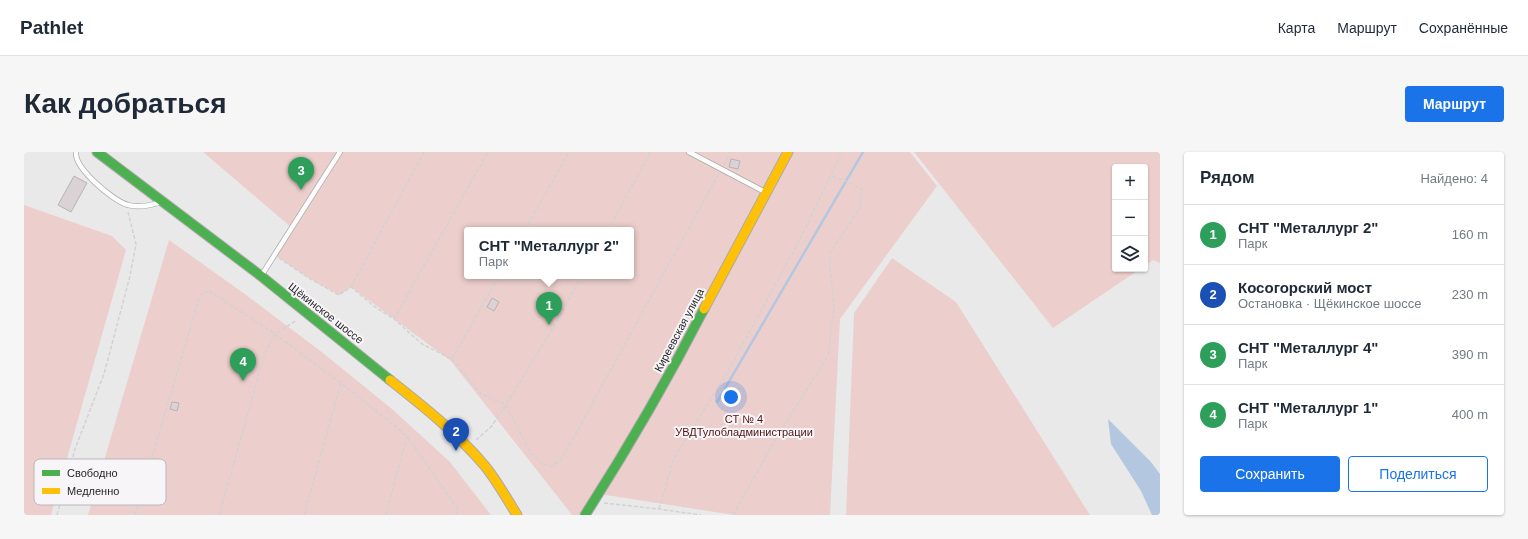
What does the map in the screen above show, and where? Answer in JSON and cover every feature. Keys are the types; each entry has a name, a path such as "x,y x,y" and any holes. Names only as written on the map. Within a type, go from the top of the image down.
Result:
{"main road":[{"name":"Щёкинское шоссе","path":"97,152 261,276 423,406 486,467 517,515"},
{"name":"Киреевская улица","path":"585,515 680,356 721,275 788,152"}],"lane":[{"path":"76,152 76,156 82,168 98,186 127,205 144,207 162,202"},
{"path":"261,276 340,152"},
{"path":"689,152 766,192"}],"path":[{"path":"275,255 307,277 339,295 351,287 424,152"},
{"path":"394,319 488,152"},
{"path":"527,227 569,152"},
{"path":"610,227 651,152"},
{"path":"351,287 375,307 394,319 422,344 452,359 481,394 506,405 530,452 542,464 552,466 559,462 656,290 730,152"},
{"path":"659,509 674,458 732,364 798,243 842,152"},
{"path":"733,515 776,438 828,356 834,306 829,254 860,208 862,190 849,182 831,176"},
{"path":"73,459 104,374 130,276 136,244 127,205"},
{"path":"452,359 497,279"},
{"path":"468,448 491,426 506,405 560,316 580,279"},
{"path":"152,459 200,295 209,291 275,334 341,383 407,436 457,508 456,515"},
{"path":"219,515 265,353 275,334 307,313"},
{"path":"304,515 341,383"},
{"path":"386,515 407,436"},
{"path":"594,502 701,515"},
{"path":"57,515 60,505"},
{"path":"135,515 138,505"}],"green space":[{"name":"СТ № 4 УВДТулобладминистрации","path":"203,152 910,152 937,186 840,319 830,515 734,515 599,494 585,515 572,515 451,361 351,287 339,295 307,277 275,255 292,228"},
{"path":"914,152 1160,152 1160,263 1153,260 1148,264 1148,164 1112,164 1112,272 1136,272 1053,328"},
{"path":"24,205 112,236 126,250 67,459 34,459 34,505 54,505 51,515 24,515"},
{"path":"169,240 242,292 323,353 392,409 450,462 491,515 88,515 91,505 166,505 166,459 104,459"},
{"path":"892,258 956,302 1090,515 846,515 854,313"}],"water":[{"path":"1108,419 1151,462 1160,474 1160,515 1152,515 1141,491 1111,444"}],"building":[{"path":"731,159 740,161 738,169 729,167"},
{"path":"74,176 87,183 71,212 58,205"},
{"path":"492,298 499,302 494,311 487,307"},
{"path":"172,402 179,403 177,411 170,409"}],"waterway":[{"path":"717,402 863,152"}],"traffic: fast":[{"path":"97,152 261,276 390,380"},
{"path":"585,515 647,413 704,309"}],"traffic: slow":[{"path":"704,309 788,152"},
{"path":"390,380 440,421 475,454 494,478 517,515"}],"place":[{"name":"СНТ \"Металлург 4\"","path":"301,190"},
{"name":"СНТ \"Металлург 2\"","path":"549,325"},
{"name":"СНТ \"Металлург 1\"","path":"243,381"},
{"name":"Косогорский мост","path":"456,451"}]}
